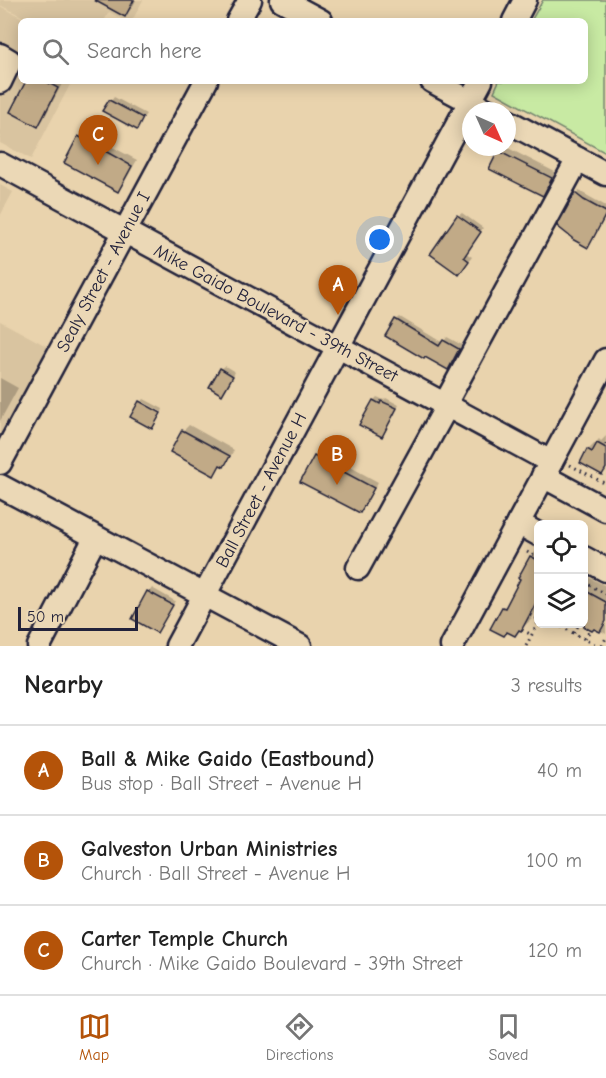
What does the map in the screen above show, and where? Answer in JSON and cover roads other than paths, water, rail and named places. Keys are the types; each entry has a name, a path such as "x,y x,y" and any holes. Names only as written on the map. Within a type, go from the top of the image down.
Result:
{"street":[{"path":"240,18 250,0"},
{"path":"282,0 315,18"},
{"path":"516,18 525,0"},
{"name":"Sealy Street - Avenue I","path":"0,463 204,84"},
{"path":"438,84 471,102"},
{"name":"Ball Street - Avenue H","path":"479,102 481,84"},
{"path":"516,126 606,174"},
{"name":"Ball Street - Avenue H","path":"177,646 338,347 462,135"},
{"path":"358,568 578,159"},
{"name":"Mike Gaido Boulevard - 39th Street","path":"0,165 446,405 554,467 606,510"},
{"path":"452,646 518,523 554,467 606,360"},
{"path":"0,486 300,646"},
{"path":"518,523 531,542"},
{"path":"39,646 95,538"},
{"path":"588,560 606,570"}],"place":[{"name":"Carter Temple Church","path":"98,165"},
{"name":"Ball & Mike Gaido (Eastbound)","path":"338,315"},
{"name":"Galveston Urban Ministries","path":"337,485"}]}
